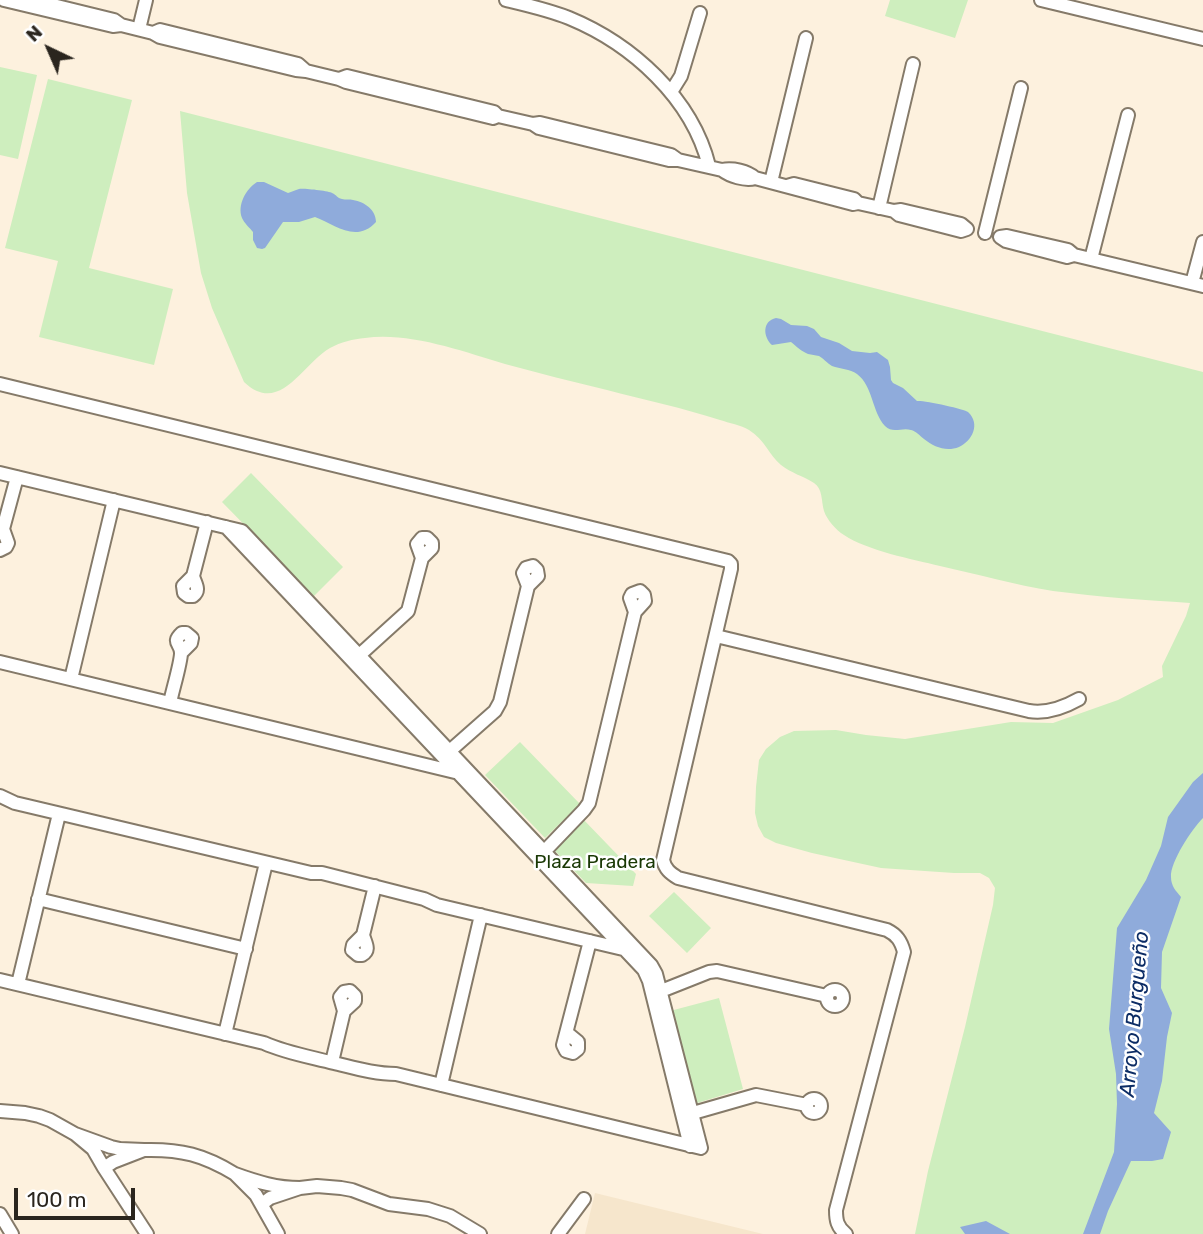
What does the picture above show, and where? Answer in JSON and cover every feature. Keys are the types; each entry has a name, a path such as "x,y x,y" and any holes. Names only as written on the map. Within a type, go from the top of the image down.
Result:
{"street":[{"path":"4,0 113,26 121,25 153,33 160,30 296,70 494,112 498,116 533,124 540,123 622,146 671,155 678,160 709,166 750,180 755,178 853,204 894,211 899,215 961,231 967,229 1000,237 1007,236 1068,250 1074,255 1198,284 1203,242"},
{"path":"32,0 114,20 121,25"},
{"path":"139,29 146,0"},
{"path":"506,0 555,13 586,26 632,55 671,92 699,136 709,166"},
{"path":"1047,0 1203,38"},
{"path":"671,92 681,76 700,13"},
{"path":"771,183 806,38"},
{"path":"879,208 913,64"},
{"path":"985,233 1021,88"},
{"path":"1091,259 1128,115"},
{"path":"0,384 723,559 731,564 663,860 667,871 678,878 887,930 898,939 904,952 836,1210 838,1227 846,1234"},
{"path":"0,473 226,527 356,658 444,759 585,901 610,935 644,970 656,993"},
{"path":"0,550 8,543 2,531 17,477"},
{"path":"71,680 114,500"},
{"path":"193,576 207,522"},
{"path":"356,658 408,611 422,558"},
{"path":"444,759 500,702 528,586"},
{"path":"541,855 589,803 635,612"},
{"path":"716,636 1029,711 1051,711 1079,699"},
{"path":"170,703 181,653"},
{"path":"0,662 170,703 444,759 474,777 541,855"},
{"path":"458,773 474,777"},
{"path":"0,796 15,803 59,814 311,873 321,873 374,889 424,898 437,905 590,941 610,935 640,953 654,969 656,993 695,1147 396,1074 384,1068 333,1059 279,1043 264,1043 0,980"},
{"path":"0,804 15,803"},
{"path":"18,985 59,814"},
{"path":"225,1034 267,863"},
{"path":"363,935 374,889"},
{"path":"38,899 246,949"},
{"path":"441,1085 481,915"},
{"path":"567,1033 590,941"},
{"path":"624,949 640,953"},
{"path":"656,993 717,971 827,996"},
{"path":"333,1059 344,1011"},
{"path":"687,1114 753,1095 807,1105"},
{"path":"0,1111 25,1113 50,1120 75,1134 93,1150 187,1152 212,1160 264,1193 278,1234"},
{"path":"108,1152 104,1168 147,1234"},
{"path":"264,1193 317,1186 352,1190 389,1204 428,1209 450,1216 480,1234"},
{"path":"558,1234 584,1199"},
{"path":"0,1214 12,1234"},
{"path":"0,1228 3,1234"}],"shaded area":[{"path":"595,1193 763,1234 585,1234"}],"green space":[{"path":"890,0 968,0 955,38 885,16"},
{"path":"0,67 37,75 18,159 0,155"},
{"path":"48,79 132,100 89,268 173,289 154,365 39,337 58,261 5,248"},
{"path":"180,111 1203,372 1203,1234 915,1234 995,888 989,878 980,873 881,868 776,843 764,837 755,813 759,760 766,749 780,737 794,731 836,730 905,739 1011,722 1053,723 1118,700 1163,677 1162,666 1190,603 1053,591 878,550 854,541 838,530 825,514 817,486 781,465 759,438 746,428 435,344 382,337 347,341 320,355 280,390 269,393 257,391 244,382 212,308 201,273 187,193"},
{"path":"251,473 343,567 314,596 222,502"},
{"path":"520,742 580,804 545,838 485,775"},
{"name":"Plaza Pradera","path":"581,817 636,874 633,886 586,883 552,848"},
{"path":"674,892 711,928 687,953 649,916"},
{"path":"719,998 743,1089 694,1104 670,1011"}],"water":[{"path":"257,182 264,182 288,193 299,189 316,190 357,201 372,210 376,222 368,228 353,232 315,217 299,222 283,222 265,248 257,248 253,232 242,218 241,208 246,193"},
{"path":"776,318 791,325 814,329 821,337 852,351 877,352 888,360 893,383 917,401 968,412 974,422 971,436 959,447 945,449 908,429 888,428 877,414 866,385 857,374 832,366 819,356 803,352 791,342 772,345 765,330 768,322"},
{"name":"Arroyo Burgueño","path":"1203,773 1203,818 1182,846 1174,863 1172,883 1181,897 1162,952 1161,988 1172,1013 1162,1081 1154,1113 1171,1132 1163,1159 1131,1161 1100,1234 1083,1234 1114,1152 1116,1074 1109,1029 1117,928 1146,880 1161,846 1168,817 1193,782"},
{"path":"986,1221 1010,1234 965,1234 960,1227"}]}
